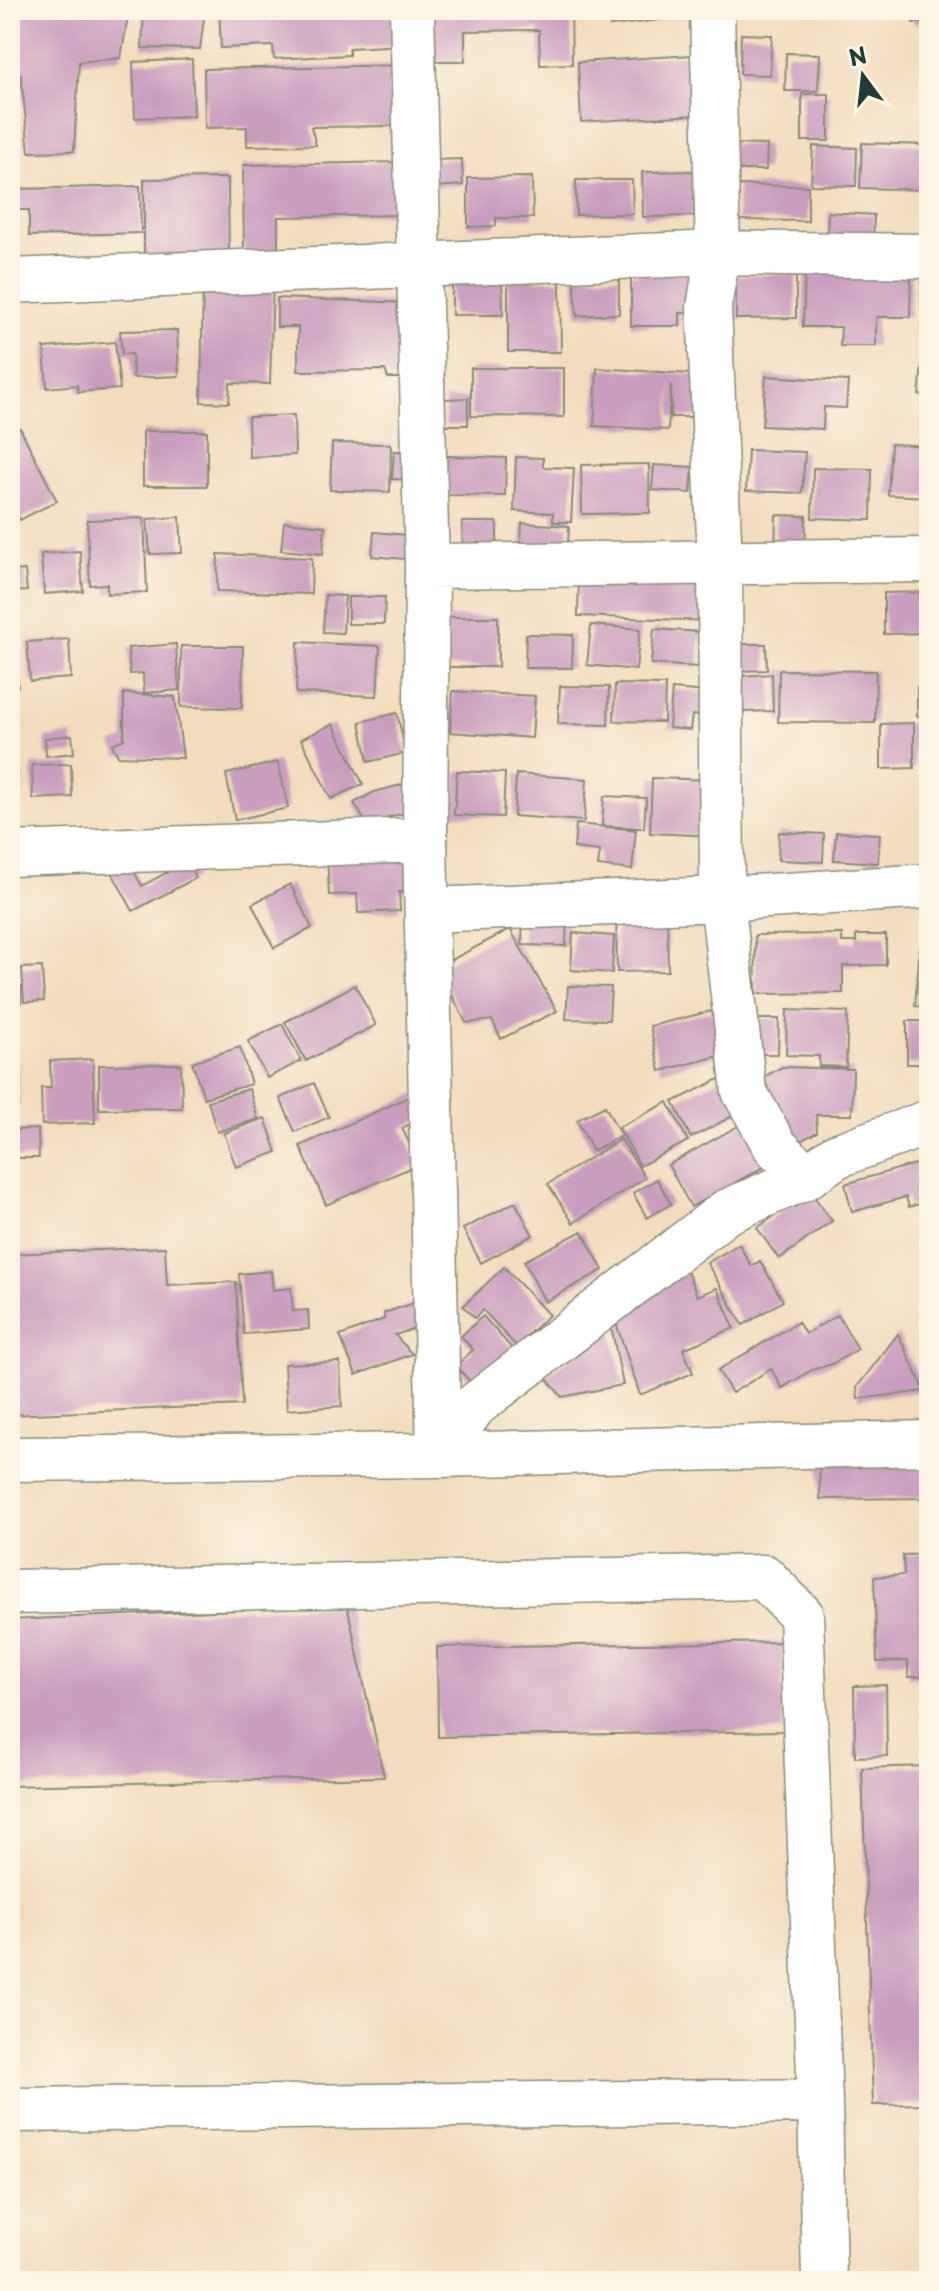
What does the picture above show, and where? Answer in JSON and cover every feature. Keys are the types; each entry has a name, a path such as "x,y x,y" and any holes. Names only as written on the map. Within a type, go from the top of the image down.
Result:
{"street":[{"path":"412,10 427,566 425,840 439,1455"},
{"path":"712,10 718,253 709,307 720,562 722,899 744,1091 775,1146 806,1177"},
{"path":"10,281 718,253 929,256"},
{"path":"427,566 929,560"},
{"path":"10,854 425,840"},
{"path":"427,910 722,899 929,886"},
{"path":"439,1455 474,1406 726,1212 806,1177 836,1156 929,1122"},
{"path":"10,1459 439,1455 504,1451 929,1443"},
{"path":"10,1592 764,1577 801,1615 824,2281"},
{"path":"10,2110 820,2101"}],"building":[{"path":"10,10 129,10 121,58 79,62 74,151 29,152 21,74 10,73"},
{"path":"144,10 205,10 200,49 142,48"},
{"path":"219,10 403,10 405,45 349,48 349,55 274,59 273,46 221,48"},
{"path":"430,10 571,10 572,64 540,65 539,30 465,31 465,61 431,61"},
{"path":"613,10 701,10 702,15 610,26"},
{"path":"913,10 929,10 929,23 913,23"},
{"path":"741,34 772,35 770,75 740,74"},
{"path":"786,53 820,54 818,91 785,91"},
{"path":"692,55 696,115 581,122 578,62"},
{"path":"192,59 194,116 135,118 133,62"},
{"path":"407,65 407,126 311,127 316,145 247,146 247,127 205,128 204,69"},
{"path":"802,94 829,94 829,141 802,141"},
{"path":"10,101 17,101 17,151 10,151"},
{"path":"862,143 929,145 929,190 860,188"},
{"path":"731,144 767,145 766,170 731,170"},
{"path":"813,146 857,148 856,186 811,185"},
{"path":"462,159 463,185 435,187 434,160"},
{"path":"400,162 401,215 278,217 278,256 244,256 243,165"},
{"path":"699,171 699,216 643,217 642,172"},
{"path":"532,177 533,218 496,218 496,226 468,227 468,178"},
{"path":"228,178 229,259 144,260 144,179"},
{"path":"576,180 632,180 633,214 576,215"},
{"path":"738,185 808,186 808,221 737,220"},
{"path":"140,186 141,233 29,236 29,210 17,210 17,189"},
{"path":"828,212 874,215 873,243 827,241"},
{"path":"805,266 911,268 910,317 876,317 876,346 840,346 841,327 803,327"},
{"path":"922,271 929,271 929,310 921,310"},
{"path":"631,274 702,274 701,313 680,313 680,326 631,326"},
{"path":"796,274 796,318 736,319 736,275"},
{"path":"574,276 619,276 619,314 577,316"},
{"path":"452,277 502,277 503,315 452,315"},
{"path":"203,280 273,281 270,384 230,383 229,403 201,402"},
{"path":"508,280 560,280 561,352 508,352"},
{"path":"277,298 411,303 414,378 388,378 385,370 298,371 298,327 277,327"},
{"path":"177,330 179,376 133,378 132,354 122,354 120,331"},
{"path":"115,342 120,389 78,392 77,385 47,388 44,348"},
{"path":"924,347 929,348 929,396 919,395"},
{"path":"471,368 564,368 564,417 471,416"},
{"path":"597,368 706,375 706,417 671,417 671,384 668,430 594,426"},
{"path":"766,376 848,381 846,408 824,407 823,429 762,426"},
{"path":"468,398 468,425 445,425 445,399"},
{"path":"294,415 295,455 249,457 248,417"},
{"path":"20,428 57,501 20,520 10,500 10,433"},
{"path":"143,431 207,431 207,486 143,486"},
{"path":"332,443 391,444 390,492 330,490"},
{"path":"891,444 929,446 929,497 888,495"},
{"path":"748,450 805,452 802,493 746,491"},
{"path":"394,451 418,452 416,480 392,479"},
{"path":"447,456 506,458 505,496 445,495"},
{"path":"516,457 543,458 543,467 574,468 571,522 553,522 553,513 514,511"},
{"path":"649,464 650,513 582,514 581,465"},
{"path":"654,465 693,467 691,493 652,490"},
{"path":"813,468 872,469 871,520 812,518"},
{"path":"776,515 806,516 805,555 775,554"},
{"path":"180,517 182,553 150,554 147,519"},
{"path":"144,518 147,592 107,594 107,584 90,585 87,520"},
{"path":"284,522 325,526 323,554 281,550"},
{"path":"462,522 497,522 497,550 463,551"},
{"path":"522,523 569,526 567,559 520,557"},
{"path":"374,532 417,536 415,560 372,556"},
{"path":"80,551 83,591 44,594 41,554"},
{"path":"218,554 312,558 311,594 217,591"},
{"path":"25,570 27,591 10,592 10,571"},
{"path":"579,572 711,577 710,621 578,616"},
{"path":"929,592 929,633 884,634 884,593"},
{"path":"325,595 345,596 343,633 323,632"},
{"path":"348,597 385,597 384,624 348,624"},
{"path":"447,617 498,617 498,667 447,667"},
{"path":"591,625 640,629 636,670 587,665"},
{"path":"654,629 701,632 698,667 651,664"},
{"path":"526,634 573,635 572,668 525,668"},
{"path":"10,638 14,638 18,687 10,688"},
{"path":"69,639 71,678 30,681 27,642"},
{"path":"298,642 380,646 377,696 296,693"},
{"path":"176,644 179,690 144,693 143,673 130,674 128,648"},
{"path":"739,644 766,644 767,670 740,671"},
{"path":"181,646 243,646 242,708 181,707"},
{"path":"779,670 876,671 875,723 778,722"},
{"path":"772,674 773,711 742,712 740,676"},
{"path":"615,684 665,685 664,722 614,721"},
{"path":"560,686 609,687 608,725 558,724"},
{"path":"917,687 929,687 929,716 917,716"},
{"path":"672,689 718,693 716,717 692,715 690,730 669,728"},
{"path":"453,691 535,696 532,738 450,732"},
{"path":"124,693 175,697 183,758 118,756 112,744 124,739"},
{"path":"397,713 406,753 368,762 360,722"},
{"path":"914,723 914,768 881,769 881,724"},
{"path":"333,724 363,784 331,799 301,739"},
{"path":"72,735 74,753 46,756 45,738"},
{"path":"10,741 15,741 18,798 10,798"},
{"path":"278,762 288,808 235,820 226,774"},
{"path":"71,764 72,797 33,799 32,765"},
{"path":"457,771 505,773 503,817 454,815"},
{"path":"516,774 587,779 584,821 514,816"},
{"path":"652,778 717,780 714,836 650,833"},
{"path":"409,783 416,810 389,817 369,828 354,803 374,792"},
{"path":"604,796 646,798 644,828 602,826"},
{"path":"576,824 636,830 632,870 598,866 600,851 574,848"},
{"path":"779,832 824,834 823,862 778,860"},
{"path":"836,832 880,834 878,863 834,860"},
{"path":"416,846 418,891 399,892 400,911 358,913 357,894 329,895 327,851"},
{"path":"188,861 196,878 133,911 111,871 129,862 142,886"},
{"path":"290,884 312,928 274,948 252,904"},
{"path":"523,911 567,912 566,946 522,945"},
{"path":"616,912 667,912 668,971 617,972"},
{"path":"510,929 557,1011 501,1039 492,1020 466,1023 438,967"},
{"path":"573,933 614,936 612,973 571,970"},
{"path":"842,934 842,942 856,942 856,935 886,935 886,965 843,966 843,993 756,994 755,935"},
{"path":"920,948 929,948 929,1007 915,1006"},
{"path":"42,967 44,1001 24,1002 22,968"},
{"path":"355,985 376,1025 306,1061 285,1022"},
{"path":"10,986 21,986 21,1003 15,1003 15,1015 10,1015"},
{"path":"568,986 611,987 609,1020 566,1019"},
{"path":"787,1010 848,1012 846,1067 819,1066 819,1056 786,1055"},
{"path":"712,1011 723,1055 660,1071 650,1026"},
{"path":"752,1019 779,1019 778,1054 752,1054"},
{"path":"907,1021 929,1021 929,1064 907,1064"},
{"path":"282,1024 301,1061 267,1078 248,1041"},
{"path":"240,1047 251,1084 204,1098 192,1062"},
{"path":"10,1058 17,1058 19,1105 10,1106"},
{"path":"93,1059 95,1123 42,1125 41,1088 51,1088 50,1061"},
{"path":"181,1064 182,1108 99,1109 99,1065"},
{"path":"782,1067 853,1069 852,1115 816,1115 817,1132 795,1144 760,1079"},
{"path":"725,1076 742,1111 691,1138 673,1102"},
{"path":"314,1083 329,1117 295,1132 280,1098"},
{"path":"249,1089 258,1119 217,1132 208,1101"},
{"path":"415,1094 425,1117 402,1128 419,1164 326,1205 300,1146"},
{"path":"668,1102 688,1141 640,1166 619,1127"},
{"path":"605,1106 621,1136 593,1151 577,1120"},
{"path":"265,1118 277,1152 236,1167 224,1133"},
{"path":"749,1120 773,1162 691,1207 668,1165"},
{"path":"38,1129 39,1158 10,1158 10,1130"},
{"path":"621,1139 645,1178 573,1223 548,1184"},
{"path":"929,1160 929,1201 909,1207 906,1197 852,1212 845,1184"},
{"path":"657,1179 671,1204 647,1218 633,1193"},
{"path":"810,1191 832,1221 779,1259 757,1228"},
{"path":"515,1202 533,1235 481,1263 463,1229"},
{"path":"582,1231 603,1270 545,1302 524,1261"},
{"path":"739,1244 751,1266 760,1261 783,1301 743,1325 707,1263"},
{"path":"165,1247 167,1285 236,1282 242,1405 10,1415 10,1254"},
{"path":"684,1264 697,1296 717,1288 734,1328 683,1349 693,1373 640,1395 611,1308"},
{"path":"504,1267 549,1315 516,1346 483,1310 475,1318 463,1306"},
{"path":"271,1271 273,1290 291,1288 293,1311 308,1310 309,1329 244,1334 239,1274"},
{"path":"420,1301 428,1324 395,1335 412,1354 356,1375 340,1336 384,1319 384,1313"},
{"path":"838,1315 858,1349 782,1388 771,1369 732,1393 718,1370 798,1322 805,1334"},
{"path":"483,1316 515,1352 475,1387 456,1366 473,1350 461,1336"},
{"path":"611,1326 623,1385 562,1397 545,1377"},
{"path":"898,1334 925,1391 858,1399 857,1387"},
{"path":"340,1362 342,1406 287,1410 284,1364"},
{"path":"929,1457 929,1498 820,1499 819,1458"},
{"path":"929,1554 929,1676 908,1677 908,1661 877,1662 874,1577 904,1575 903,1555"},
{"path":"347,1605 384,1777 10,1786 10,1620"},
{"path":"782,1642 783,1731 438,1737 437,1647"},
{"path":"886,1685 887,1756 855,1757 854,1686"},
{"path":"929,1766 929,2104 873,2105 862,1768"}]}
